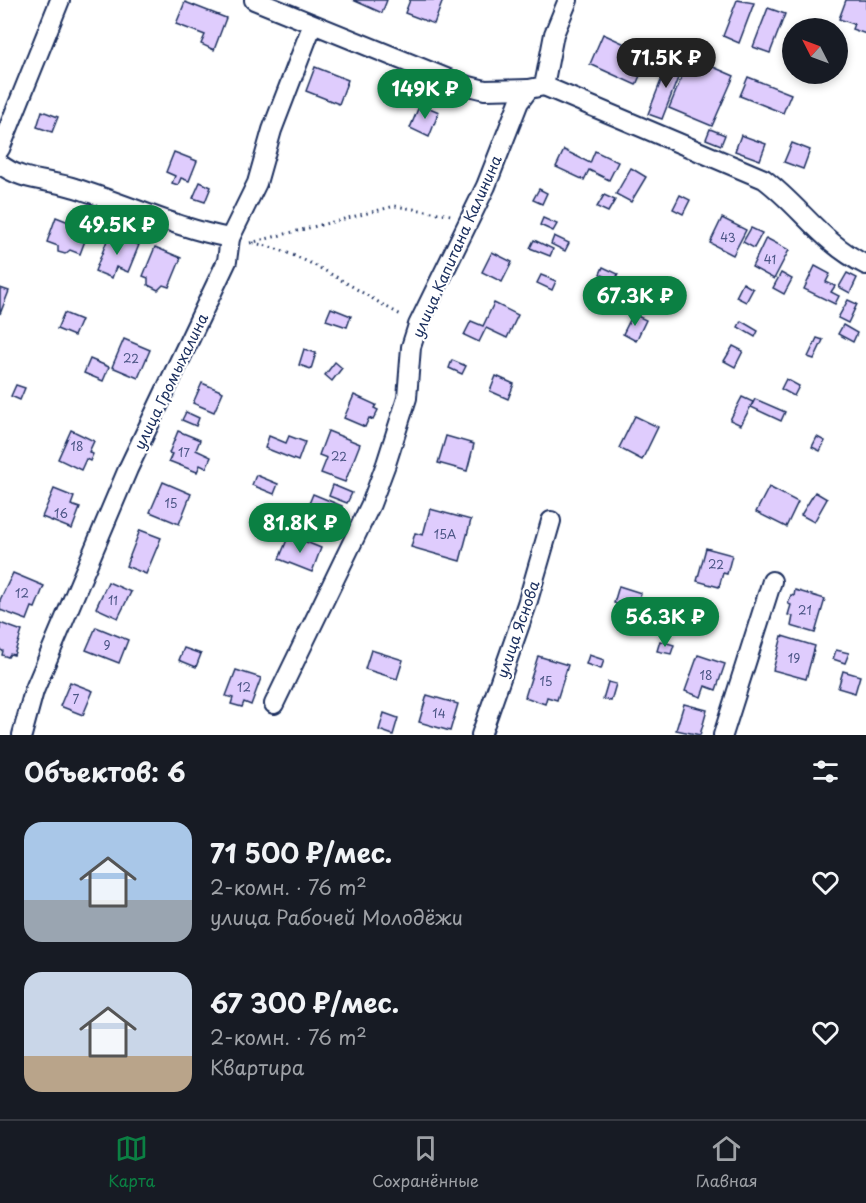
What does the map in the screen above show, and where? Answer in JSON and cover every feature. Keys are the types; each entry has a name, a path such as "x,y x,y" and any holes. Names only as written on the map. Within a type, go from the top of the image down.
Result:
{"street":[{"path":"0,148 60,0"},
{"path":"254,0 312,26 461,84 485,90 537,88 764,179 780,191 832,245 866,265"},
{"name":"улица Капитана Калинина","path":"274,704 371,504 407,398 411,347 418,326 476,207 519,102 537,88 554,34 568,0"},
{"name":"улица Громыхалина","path":"22,735 43,668 138,445 227,261 230,238 257,183 272,130 312,26"},
{"path":"0,164 18,174 74,188 204,233 230,238"},
{"name":"улица Яснова","path":"480,735 527,604 551,521"},
{"path":"723,735 772,581"}],"path":[{"path":"250,243 394,206 447,215 462,214 476,207"},
{"path":"230,238 285,252 409,320"}],"building":[{"path":"353,0 387,0 382,13"},
{"path":"410,0 443,0 434,24 405,13"},
{"path":"737,0 754,3 739,43 723,36"},
{"path":"846,0 866,0 866,34 852,29 854,24 848,22 848,18 839,18"},
{"path":"185,2 226,18 214,50 201,44 205,35 176,24"},
{"path":"768,8 785,14 770,53 753,47"},
{"path":"603,34 649,55 652,62 649,68 642,71 636,85 590,64"},
{"path":"690,57 734,76 712,126 669,108"},
{"path":"669,60 683,65 662,119 648,114"},
{"path":"315,67 348,80 339,104 306,91"},
{"path":"748,77 791,94 783,113 740,96"},
{"path":"420,104 439,112 429,137 410,128"},
{"path":"42,111 58,117 52,132 37,127"},
{"path":"710,129 725,135 721,145 706,139"},
{"path":"741,135 766,144 760,160 735,151"},
{"path":"792,143 810,150 803,169 784,162"},
{"path":"564,150 590,163 595,151 618,162 609,180 589,170 584,180 556,167"},
{"path":"174,152 197,161 189,181 181,178 178,185 172,183 175,176 166,172"},
{"path":"631,168 646,177 631,202 616,194"},
{"path":"200,182 211,187 205,202 193,198"},
{"path":"539,189 547,193 542,204 533,200"},
{"path":"604,195 615,200 608,212 597,207"},
{"path":"680,195 690,200 683,214 673,209"},
{"path":"56,217 89,230 80,254 70,250 65,254 58,252 58,246 47,242"},
{"path":"543,218 557,224 553,231 540,225"},
{"path":"722,218 746,230 733,255 710,243"},
{"path":"751,228 762,233 754,248 743,242"},
{"path":"110,233 139,245 128,272 116,267 112,278 95,271"},
{"path":"554,236 569,243 565,251 551,244"},
{"path":"766,238 789,250 774,279 752,267"},
{"path":"534,240 553,249 550,256 530,248"},
{"path":"155,247 181,258 169,287 163,285 158,290 148,285 148,278 143,276"},
{"path":"492,252 512,262 502,282 482,272"},
{"path":"815,266 830,274 826,282 835,286 831,292 839,296 835,304 804,289"},
{"path":"603,267 618,274 615,281 600,274"},
{"path":"781,273 792,279 784,294 773,288"},
{"path":"847,273 857,278 850,293 839,287"},
{"path":"541,275 556,281 552,290 537,283"},
{"path":"743,283 753,289 746,302 736,297"},
{"path":"0,288 9,291 0,314"},
{"path":"848,300 857,304 848,323 838,318"},
{"path":"494,303 518,315 507,338 486,328 479,342 464,335 471,321 483,326"},
{"path":"331,308 351,316 347,327 326,320"},
{"path":"64,313 81,320 74,336 57,329"},
{"path":"633,314 646,320 636,341 623,334"},
{"path":"741,321 758,331 755,337 738,327"},
{"path":"843,325 857,333 853,342 838,334"},
{"path":"817,338 823,340 814,359 808,357"},
{"path":"124,339 150,350 138,378 112,367"},
{"path":"733,346 743,351 735,367 724,361"},
{"path":"304,349 316,353 311,369 299,365"},
{"path":"90,359 109,367 103,381 84,373"},
{"path":"452,360 466,366 462,374 449,368"},
{"path":"335,362 342,368 332,381 325,375"},
{"path":"496,376 514,384 508,399 490,391"},
{"path":"786,379 799,386 794,396 781,389"},
{"path":"202,383 223,392 214,412 193,403"},
{"path":"16,385 25,388 20,400 11,396"},
{"path":"354,395 376,405 374,408 378,410 373,420 369,418 365,427 344,418"},
{"path":"742,397 753,402 741,425 730,420"},
{"path":"755,399 785,412 781,421 751,407"},
{"path":"186,412 199,418 196,426 182,420"},
{"path":"635,416 658,427 642,460 619,448"},
{"path":"71,430 94,441 89,452 93,454 90,461 86,459 81,470 58,459"},
{"path":"178,431 200,440 196,450 211,457 206,468 200,465 197,472 169,461 172,454 169,453"},
{"path":"328,431 360,444 345,482 321,473 327,458 319,455"},
{"path":"269,436 286,443 289,436 305,442 298,461 265,448"},
{"path":"446,436 474,444 467,471 438,463"},
{"path":"817,437 825,441 820,451 812,447"},
{"path":"256,475 278,484 274,494 252,485"},
{"path":"163,482 191,494 179,524 150,512"},
{"path":"333,485 352,493 347,503 329,496"},
{"path":"769,487 798,502 786,527 756,512"},
{"path":"54,489 74,497 71,505 80,508 72,529 42,517"},
{"path":"815,492 827,499 814,522 801,515"},
{"path":"313,494 342,506 331,532 310,524 314,514 306,511"},
{"path":"430,509 471,520 460,561 411,547 415,533 423,535"},
{"path":"140,530 161,538 146,574 126,566"},
{"path":"289,535 321,548 312,572 279,559"},
{"path":"706,548 732,555 727,574 723,573 719,587 697,581"},
{"path":"13,573 44,586 27,620 0,610 0,600"},
{"path":"108,582 131,592 118,618 96,608"},
{"path":"619,586 641,593 636,610 614,603"},
{"path":"795,590 825,599 815,633 791,626 793,616 788,615 791,605 788,604"},
{"path":"0,623 22,631 14,655 10,654 8,657 2,655 3,651 0,650"},
{"path":"96,627 128,640 119,663 86,650"},
{"path":"782,636 815,646 806,679 773,670"},
{"path":"660,641 674,645 671,654 657,651"},
{"path":"184,648 201,654 196,667 179,660"},
{"path":"371,650 403,660 397,679 365,669"},
{"path":"836,650 849,653 845,663 833,659"},
{"path":"589,655 604,660 601,669 586,664"},
{"path":"698,655 725,664 716,690 705,686 701,697 685,691"},
{"path":"538,656 568,665 557,700 547,697 545,704 525,697"},
{"path":"236,670 261,678 251,705 244,702 242,707 231,704 233,698 226,696"},
{"path":"843,671 860,676 855,693 838,688"},
{"path":"70,682 93,691 83,715 60,706"},
{"path":"608,682 616,684 611,701 603,699"},
{"path":"427,695 458,704 450,731 419,722"},
{"path":"684,704 707,710 700,735 676,730"},
{"path":"384,713 398,718 393,735 379,730"}]}
